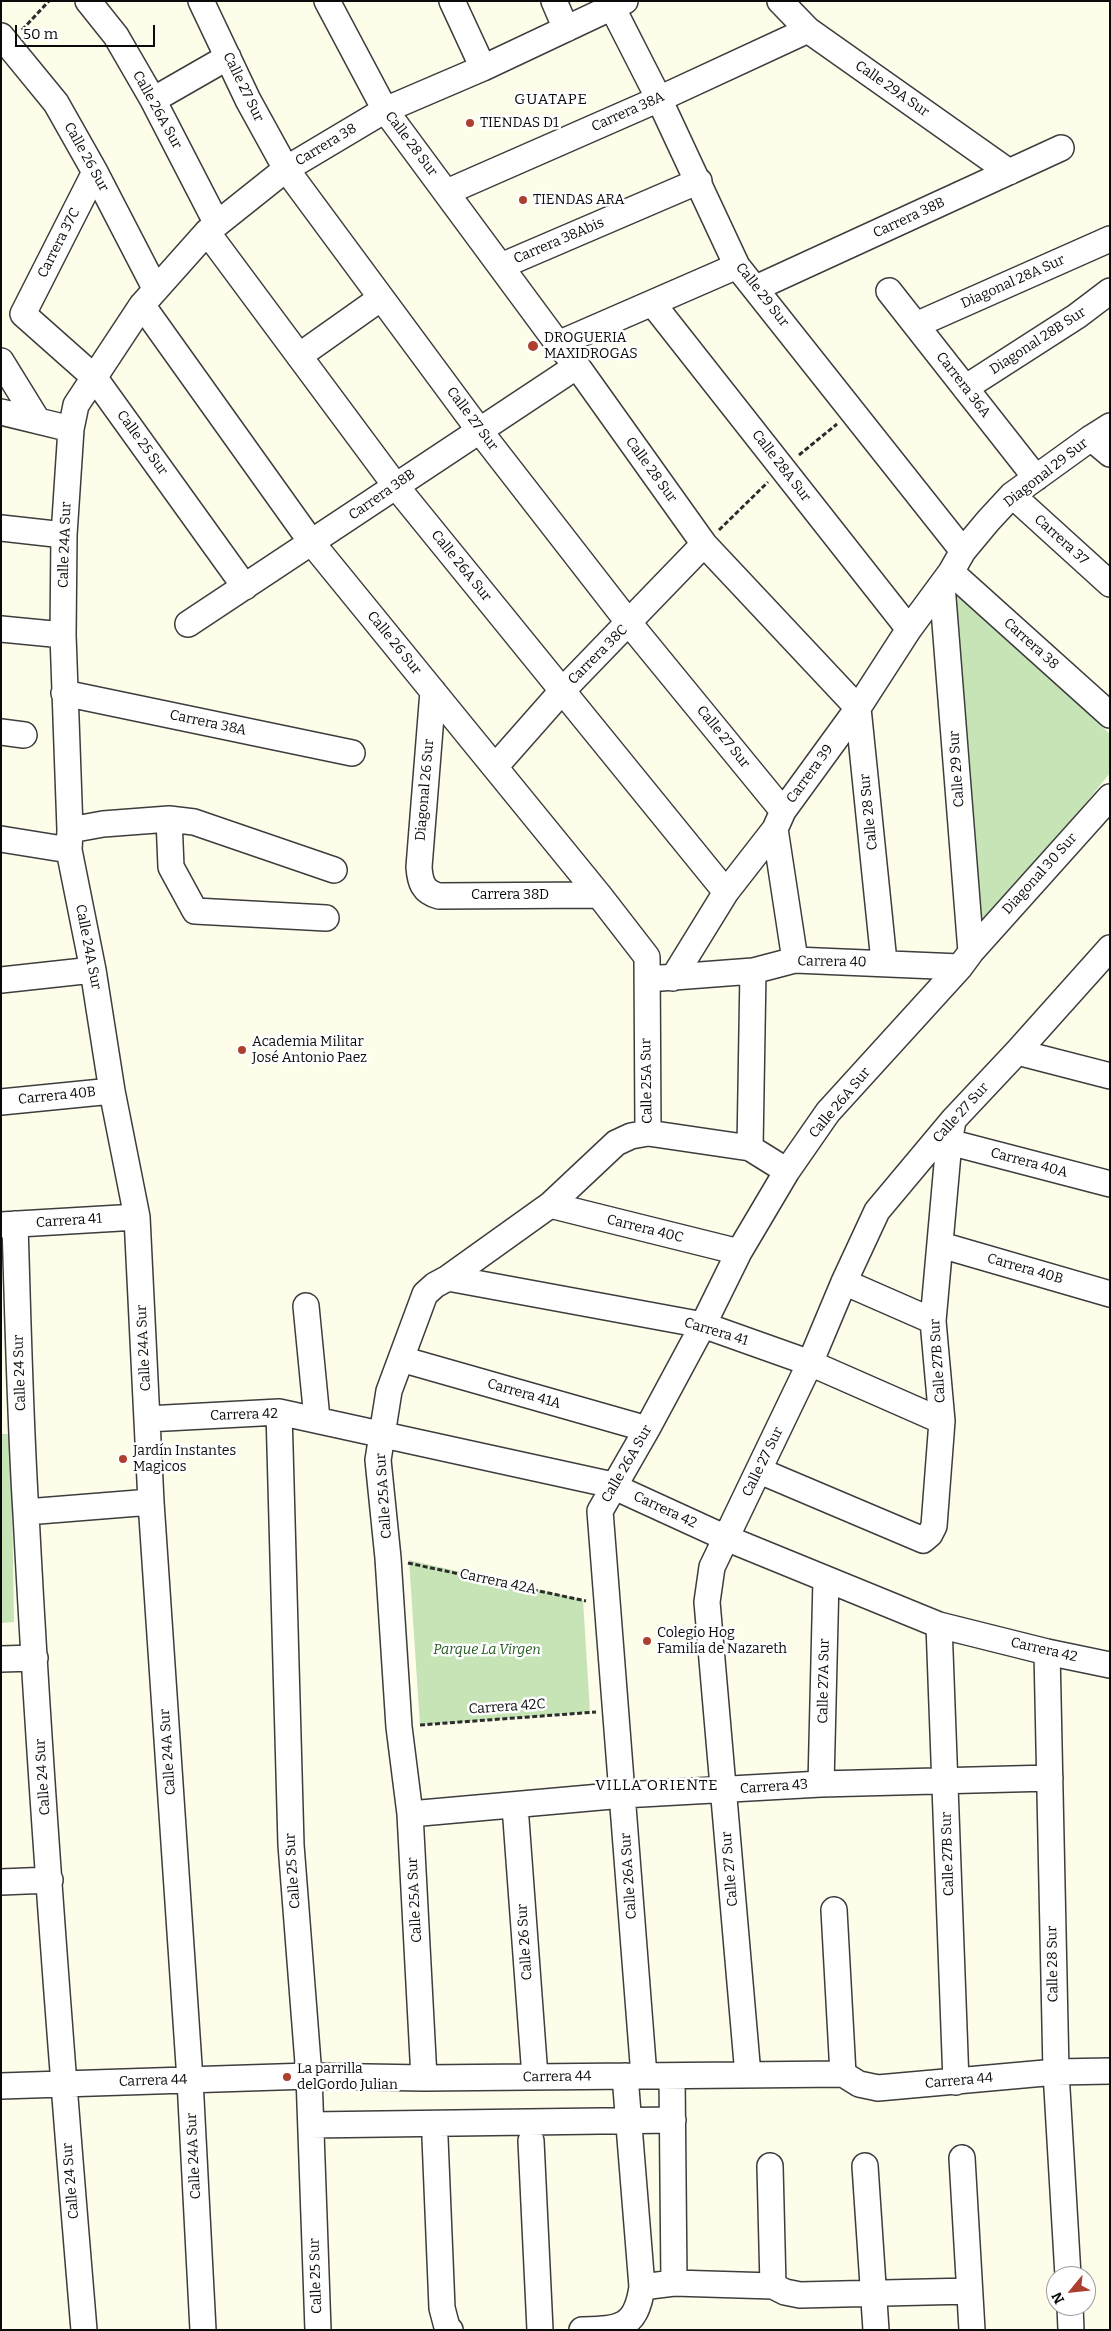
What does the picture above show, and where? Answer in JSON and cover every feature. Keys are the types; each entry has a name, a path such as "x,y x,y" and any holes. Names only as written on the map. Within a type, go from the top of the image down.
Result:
{"street":[{"name":"Calle 26A Sur","path":"88,1 116,36 153,100 212,228 299,356 395,485 726,892"},
{"name":"Calle 27 Sur","path":"201,1 248,100 286,169 479,430 630,623 779,820"},
{"name":"Calle 28 Sur","path":"327,1 385,110 558,344 577,366 704,544 858,708 884,962"},
{"path":"452,1 483,68"},
{"path":"554,1 566,29"},
{"name":"Calle 29A Sur","path":"780,1 808,30 1009,172"},
{"name":"Carrera 38","path":"94,377 148,297 212,228 286,169 385,110 483,68 616,3"},
{"name":"Calle 29 Sur","path":"616,3 737,266 963,551"},
{"name":"Carrera 38A","path":"447,192 659,99 808,30"},
{"name":"Calle 26 Sur","path":"6,40 56,103 95,172 148,297 312,543 599,895 647,957 646,977"},
{"path":"153,100 228,57"},
{"name":"Carrera 38B","path":"756,288 1061,148"},
{"name":"Carrera 37C","path":"23,314 95,172"},
{"name":"Carrera 38Abis","path":"501,266 699,182"},
{"name":"Diagonal 28A Sur","path":"916,325 1110,240"},
{"path":"558,344 737,266"},
{"name":"Carrera 36A","path":"889,291 1036,478"},
{"name":"Diagonal 28B Sur","path":"965,388 1077,316 1110,291"},
{"path":"299,356 381,298"},
{"name":"Calle 28A Sur","path":"653,304 909,629"},
{"name":"Calle 25 Sur","path":"23,314 94,377 245,587"},
{"path":"1,361 38,421"},
{"name":"Carrera 38B","path":"188,624 577,366"},
{"name":"Calle 24A Sur","path":"94,377 76,405 70,429 64,535 62,635 69,840 93,970 112,1091 137,1217 151,1502 190,2080 203,2330"},
{"path":"1,412 70,429"},
{"path":"1100,432 1110,454"},
{"name":"Diagonal 29 Sur","path":"947,579 963,551 1012,496 1100,432"},
{"name":"Carrera 37","path":"1012,496 1110,584"},
{"path":"1,528 64,535"},
{"name":"Carrera 38C","path":"495,767 562,691 630,623 704,544"},
{"name":"Carrera 38","path":"947,579 1110,715"},
{"name":"Calle 29 Sur","path":"947,579 966,959"},
{"name":"Carrera 39","path":"672,978 726,892 858,708 909,629 947,579"},
{"path":"1,629 62,635"},
{"name":"Diagonal 26 Sur","path":"424,888 420,880 419,867 433,691"},
{"name":"Carrera 38A","path":"64,693 352,753"},
{"name":"Diagonal 30 Sur","path":"966,959 1110,797"},
{"path":"169,818 171,867 195,911 326,918"},
{"path":"1,839 69,840 103,824 169,818 194,822 334,870"},
{"path":"779,820 795,960"},
{"name":"Carrera 38D","path":"424,888 431,894 439,896 599,895"},
{"name":"Calle 26A Sur","path":"642,2287 627,2120 634,2076 623,1796 600,1511 703,1325 739,1252 788,1171 828,1112 966,959"},
{"name":"Carrera 40","path":"646,977 672,978 753,971 795,960 884,962 966,959"},
{"name":"Calle 27 Sur","path":"748,2075 707,1602 712,1567 810,1363 844,1282 877,1211 951,1130 1018,1052 1105,961"},
{"path":"1,980 93,970"},
{"path":"750,1148 753,971"},
{"name":"Calle 25A Sur","path":"424,2078 410,1814 399,1727 388,1558 378,1460 389,1391 425,1294 435,1285 448,1278 550,1205 616,1144 631,1136 648,1133 646,977"},
{"path":"1018,1052 1110,1076"},
{"name":"Carrera 40B","path":"1,1102 112,1091"},
{"name":"Carrera 40A","path":"951,1130 1110,1184"},
{"name":"Calle 27B Sur","path":"760,1470 923,1540 930,1534 934,1526 942,1421 933,1321 951,1130"},
{"path":"648,1133 750,1148 788,1171"},
{"name":"Carrera 40C","path":"550,1205 739,1252"},
{"name":"Carrera 41","path":"8,1225 137,1217"},
{"name":"Calle 24 Sur","path":"8,1225 63,2084 84,2330"},
{"name":"Carrera 40B","path":"941,1245 1110,1294"},
{"name":"Carrera 41","path":"448,1278 703,1325 810,1363 942,1421"},
{"path":"844,1282 933,1321"},
{"path":"306,1306 317,1420"},
{"name":"Carrera 41A","path":"401,1359 647,1429"},
{"name":"Calle 25 Sur","path":"279,1412 291,1845 309,2076 318,2330"},
{"name":"Carrera 42","path":"147,1418 279,1412 608,1484 726,1538 939,1625 1047,1652 1110,1665"},
{"path":"26,1512 151,1502"},
{"name":"Calle 27A Sur","path":"821,1784 826,1579"},
{"name":"Calle 27B Sur","path":"939,1625 956,2082"},
{"name":"Calle 28 Sur","path":"1047,1652 1056,2072 1067,2266"},
{"path":"1,1659 35,1658"},
{"name":"Carrera 43","path":"410,1814 623,1796 821,1784 1050,1778"},
{"name":"Calle 26 Sur","path":"515,1806 535,2077"},
{"path":"1,1882 50,1880"},
{"path":"834,1910 843,2074"},
{"name":"Carrera 44","path":"1,2086 309,2076 424,2078 843,2074 859,2084 878,2088 1056,2072 1110,2071"},
{"path":"672,2076 674,2283"},
{"path":"311,2124 673,2120"},
{"path":"435,2138 442,2308 447,2327 450,2330"},
{"path":"531,2140 540,2330"},
{"path":"962,2158 972,2330"},
{"path":"770,2166 773,2286"},
{"path":"865,2166 876,2330"},
{"path":"582,2330 615,2329 627,2321 639,2306 642,2287 674,2283 773,2286 785,2292 800,2295 874,2295 969,2291"},
{"path":"1070,2316 1071,2330"}],"path":[{"path":"6,40 49,1"},
{"name":"Carrera 42A","path":"388,1558 607,1605"},
{"name":"Carrera 42C","path":"399,1727 616,1710"}],"green space":[{"path":"953,588 1110,734 1110,773 978,937"},
{"path":"1,1434 11,1434 14,1622 1,1623"},
{"name":"Parque La Virgen","path":"409,1560 583,1600 590,1712 420,1725"}],"place":[{"name":"TIENDAS D1","path":"470,123"},
{"name":"TIENDAS ARA","path":"523,200"},
{"name":"DROGUERIA MAXIDROGAS","path":"533,346"},
{"name":"Academia Militar José Antonio Paez","path":"242,1050"},
{"name":"Jardín Instantes Magicos","path":"123,1459"},
{"name":"Colegio Hog Familia de Nazareth","path":"647,1641"},
{"name":"La parrilla delGordo Julian","path":"287,2077"}],"district":[{"name":"GUATAPE","path":"551,100"},
{"name":"VILLA ORIENTE","path":"657,1786"}]}
